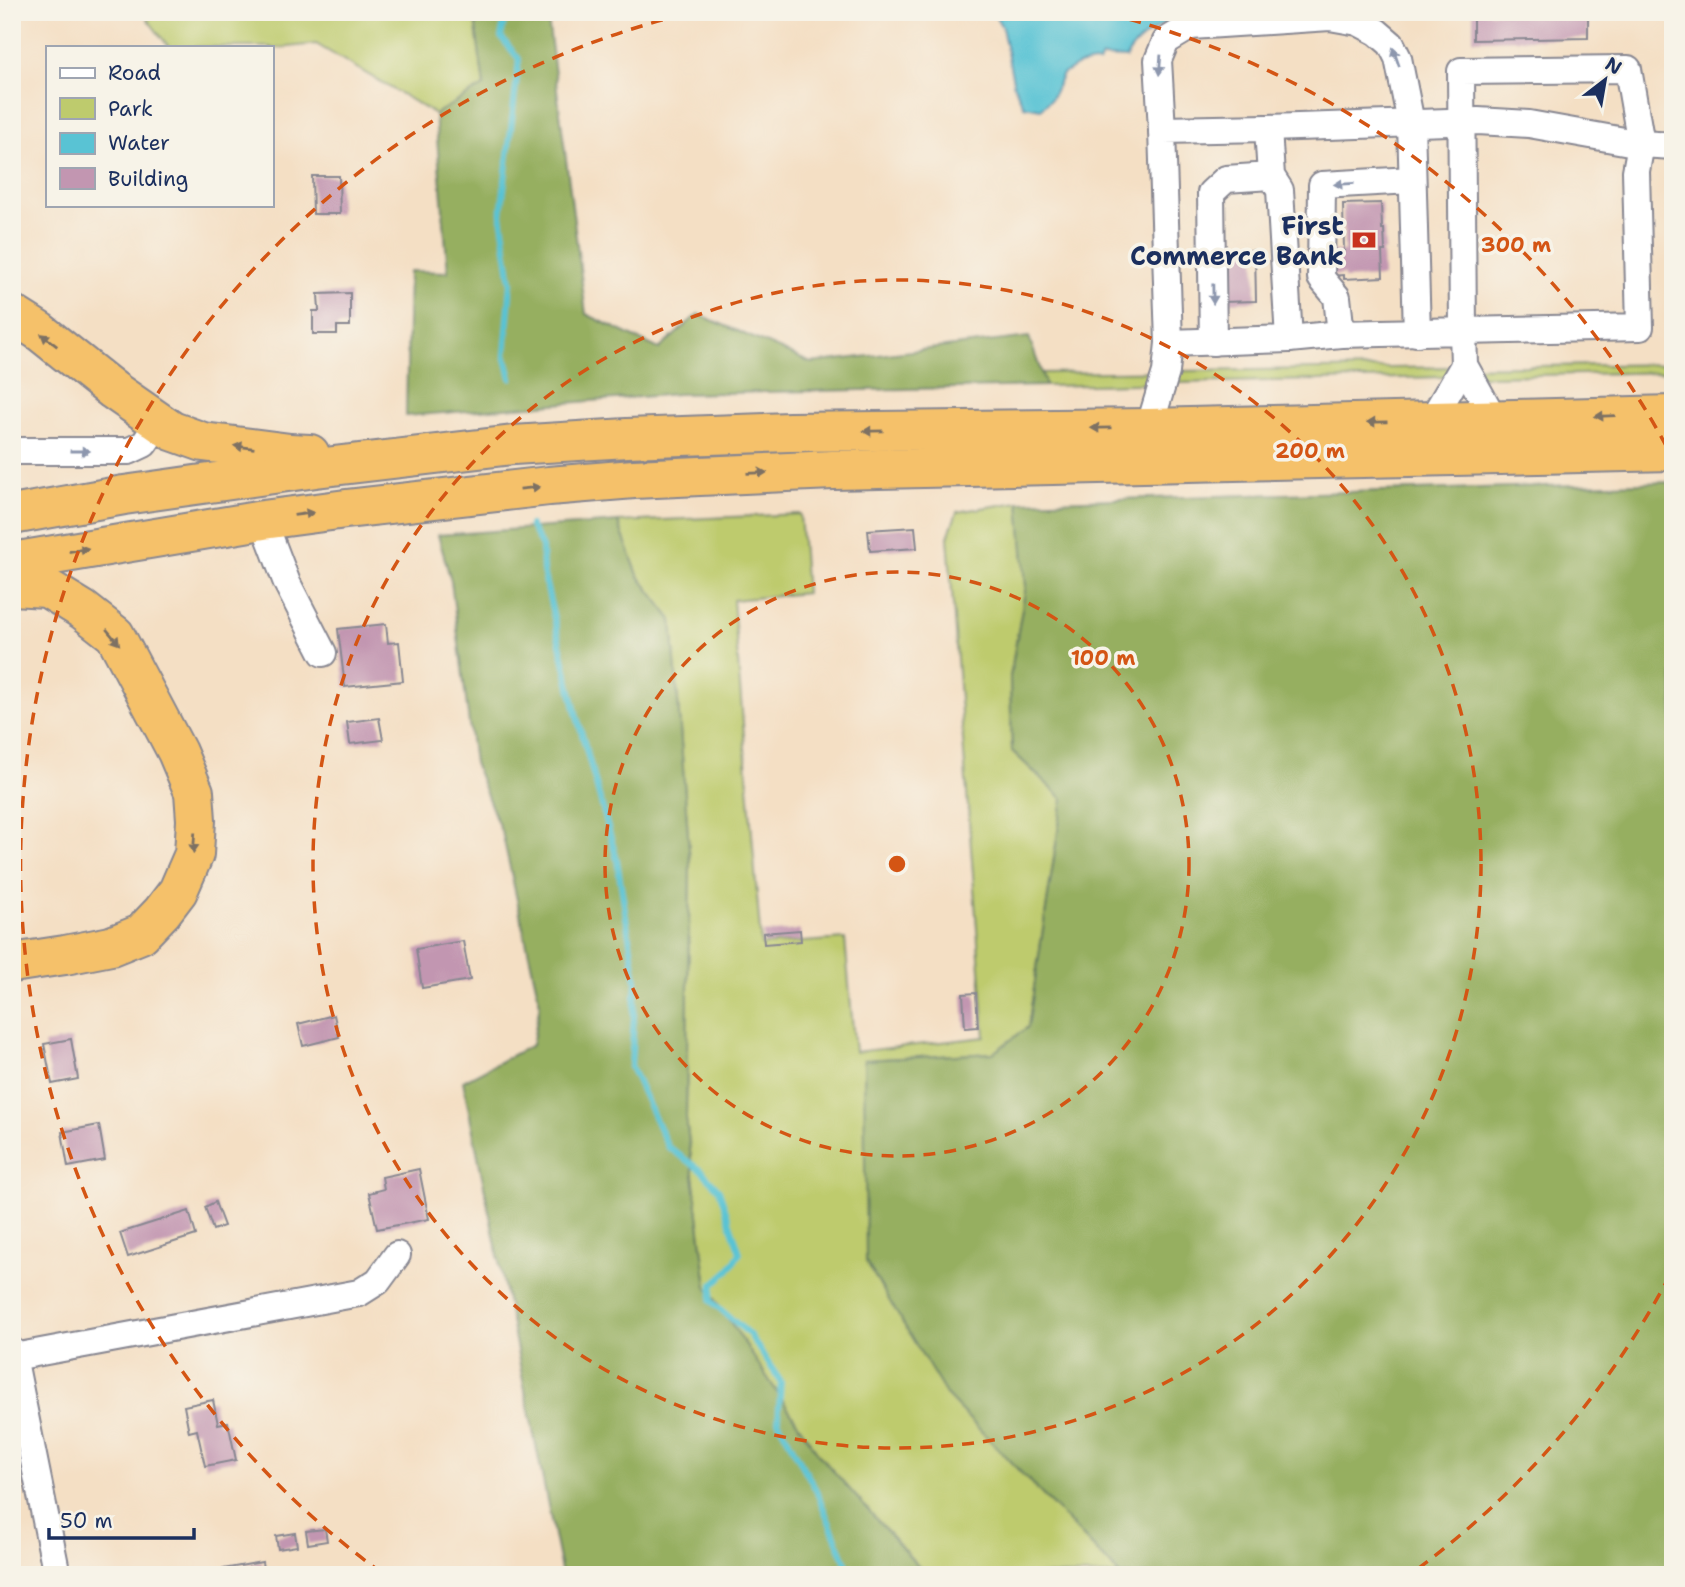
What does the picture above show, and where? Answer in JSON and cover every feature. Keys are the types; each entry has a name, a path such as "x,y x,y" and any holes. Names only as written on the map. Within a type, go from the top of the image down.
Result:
{"highway":[{"path":"12,314 172,431 203,442 290,453 410,457"},
{"path":"12,515 124,495 316,468 513,445 626,438 750,433 1149,428 1673,415"},
{"path":"12,562 263,520 346,509 549,486 721,474 1673,451"},
{"path":"12,586 47,588 83,610 115,635 177,752 194,792 195,820 194,854 178,891 141,934 111,946 12,963"}],"street":[{"path":"1149,428 1166,372 1169,344 1158,60 1166,41 1191,26 1330,17 1358,22 1377,32 1391,44 1398,58 1411,124 1418,333"},
{"path":"1169,344 1341,334 1418,333 1463,331 1640,327 1636,171 1641,144 1628,69 1461,71 1463,331 1464,365 1494,419"},
{"path":"1162,130 1461,122 1529,124 1641,144 1673,146"},
{"path":"1268,128 1270,176 1280,190 1289,339"},
{"path":"1213,342 1211,193 1226,178 1270,176"},
{"path":"1341,334 1337,297 1321,278 1322,186 1412,180"},
{"path":"1431,421 1464,365"},
{"path":"12,451 129,450 144,444 159,422"},
{"path":"263,520 288,583 323,653"},
{"path":"57,1575 23,1458 13,1354 359,1293 378,1280 397,1255"}],"green space":[{"path":"142,12 474,12 484,86 435,114 316,44 273,49 273,46 168,46"},
{"path":"474,12 547,12 586,314 659,349 698,314 811,363 1029,337 1046,386 677,394 406,416 409,271 448,272 435,114 484,86"},
{"path":"1673,364 1673,372 1046,386 1040,373"},
{"path":"1673,482 1673,1575 1120,1575 947,1396 866,1262 864,1060 993,1053 1028,1027 1063,799 1012,751 1010,677 1026,586 1019,502"},
{"path":"1019,502 1026,586 1010,677 1012,751 1063,799 1028,1027 994,1053 864,1060 947,1396 1120,1575 926,1575 819,1455 707,1287 686,1118 690,862 672,620 638,575 618,522 800,514 806,593 733,600 761,945 845,939 855,1052 985,1037 948,537 957,512"},
{"path":"618,522 638,575 672,620 690,862 686,1118 707,1287 819,1455 926,1575 562,1575 463,1081 532,1045 540,1004 503,836 474,763 451,581 438,535"}],"water":[{"path":"993,12 1184,12 1143,38 1126,58 1102,57 1099,63 1078,65 1063,74 1051,99 1041,109 1024,106 1014,86 1002,27"}],"building":[{"path":"1473,12 1588,12 1588,38 1473,40"},
{"path":"312,176 339,176 340,214 313,214"},
{"name":"First Commerce Bank","path":"1381,203 1385,251 1382,251 1383,277 1344,279 1344,275 1323,276 1323,251 1344,251 1343,204"},
{"path":"1255,250 1256,301 1222,302 1221,251"},
{"path":"350,293 350,326 337,326 337,334 313,334 313,311 319,311 318,294"},
{"path":"915,527 917,548 870,551 868,530"},
{"path":"386,624 388,643 399,642 403,681 345,687 338,629"},
{"path":"379,718 383,740 350,744 347,722"},
{"path":"800,930 801,941 764,944 763,933"},
{"path":"463,941 470,980 422,988 416,949"},
{"path":"976,993 978,1027 965,1028 963,994"},
{"path":"334,1015 339,1037 303,1046 298,1024"},
{"path":"71,1039 78,1079 52,1084 44,1044"},
{"path":"99,1125 105,1160 68,1167 62,1132"},
{"path":"419,1169 429,1219 377,1229 369,1193 384,1189 382,1177"},
{"path":"215,1202 224,1226 213,1230 205,1207"},
{"path":"189,1211 196,1235 128,1257 120,1233"},
{"path":"213,1400 218,1424 228,1422 236,1460 205,1466 197,1430 189,1432 184,1406"},
{"path":"325,1529 327,1541 308,1544 306,1531"},
{"path":"295,1533 297,1546 278,1549 276,1536"},
{"path":"262,1562 264,1575 201,1575 201,1573"}],"waterway":[{"path":"506,12 501,37 519,59 501,215 511,282 505,355 511,378"},
{"path":"530,525 542,547 543,571 576,713 617,860 636,980 631,1067 668,1147 703,1172 719,1190 740,1253 728,1271 713,1284 711,1301 749,1334 781,1382 778,1421 816,1490 851,1575"}],"place":[{"name":"First Commerce Bank","path":"1364,240"}]}
